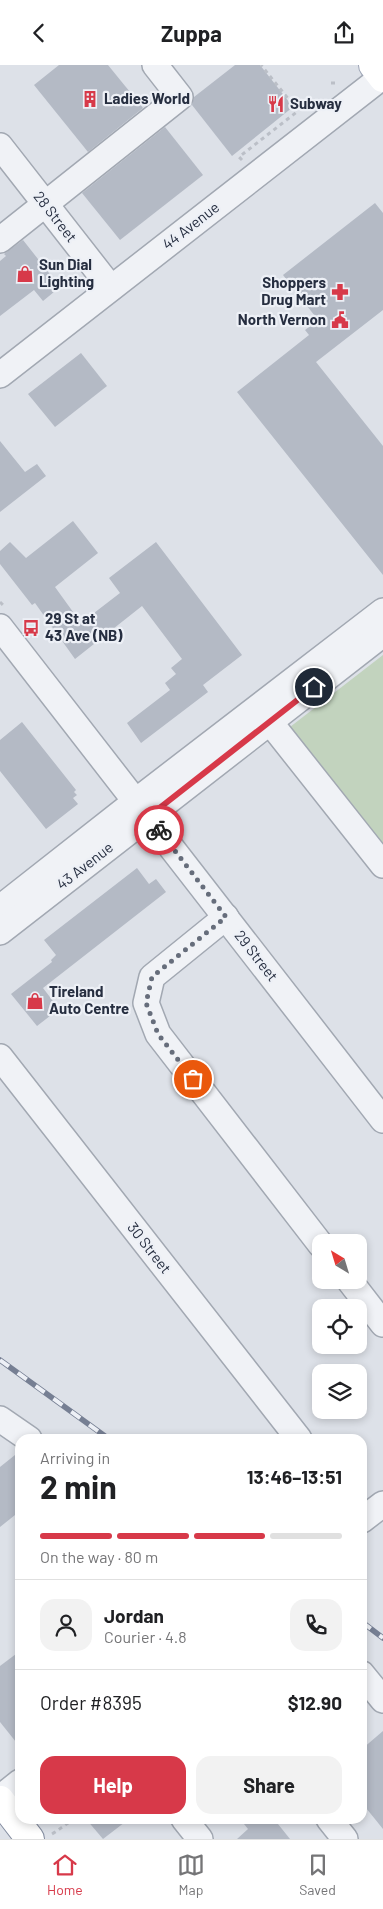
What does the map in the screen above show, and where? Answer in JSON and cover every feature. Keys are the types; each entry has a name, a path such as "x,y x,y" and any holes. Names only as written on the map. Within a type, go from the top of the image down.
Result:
{"highway":[{"path":"0,1799 15,1813"},
{"path":"27,1824 41,1837"}],"street":[{"path":"0,241 180,97 155,65"},
{"name":"44 Avenue","path":"0,375 379,73"},
{"name":"28 Street","path":"0,146 111,288"},
{"name":"43 Avenue","path":"0,932 142,809 383,611"},
{"name":"29 Street","path":"0,627 383,1120"},
{"name":"43 Avenue","path":"0,908 270,721 383,634"},
{"path":"270,721 383,865"},
{"path":"226,917 152,977 146,1003 158,1034 313,1234"},
{"name":"30 Street","path":"0,1057 295,1434"},
{"path":"356,1289 383,1325"},
{"path":"0,1419 22,1434"},
{"path":"367,1516 383,1504"},
{"path":"367,1680 383,1700"},
{"path":"0,1799 15,1786"},
{"path":"188,1824 200,1839"},
{"path":"333,1824 345,1839"}],"path":[{"path":"239,157 298,111 261,65"},
{"path":"331,83 336,83"},
{"path":"41,1837 67,1824"}],"green space":[{"path":"383,655 383,852 292,737 290,727"}],"building":[{"name":"Ladies World","path":"59,65 108,65 143,108 88,152 34,85"},
{"path":"235,65 260,65 293,107 232,156 192,105 194,97"},
{"path":"165,127 203,175 120,240 82,193"},
{"path":"375,203 383,213 383,310 316,362 383,446 383,575 237,392 309,335 305,330 318,320 283,275"},
{"name":"Sun Dial Lighting","path":"23,240 60,287 43,301 34,290 0,316 0,261 6,256 4,254"},
{"path":"81,353 107,386 55,427 28,394"},
{"path":"0,441 25,472 37,464 46,476 0,512"},
{"path":"73,521 98,553 55,587 81,623 120,593 109,578 156,542 242,655 203,685 208,692 141,743 127,723 170,690 165,683 176,674 171,668 182,659 142,606 75,659 35,603 32,605 0,564 0,551 10,542 26,558"},
{"path":"22,722 76,790 74,792 77,795 73,798 78,804 46,829 0,771 0,740"},
{"path":"137,868 149,884 156,879 166,892 43,988 59,1009 37,1026 11,994 52,962 51,960 56,955 44,940"},
{"path":"15,1455 15,1515 0,1527 0,1467"},
{"path":"15,1655 15,1741 0,1722 0,1666"},
{"path":"383,1731 383,1829 367,1809 367,1745"},
{"path":"90,1824 122,1824 103,1839"},
{"path":"244,1824 278,1824 290,1839 237,1839 248,1829"}],"railway":[{"path":"0,1360 102,1434"},
{"path":"367,1626 383,1638"}],"way so far":[{"path":"159,830 226,917 152,977 146,1003 158,1034 193,1079"}],"place":[{"name":"Ladies World","path":"90,99"},
{"name":"Subway","path":"276,104"},
{"name":"Sun Dial Lighting","path":"25,274"},
{"name":"Shoppers Drug Mart","path":"340,292"},
{"name":"North Vernon","path":"340,320"},
{"name":"29 St at 43 Ave (NB)","path":"31,628"},
{"name":"Tireland Auto Centre","path":"35,1001"}],"route":[{"path":"159,830 148,817 314,687"}]}
